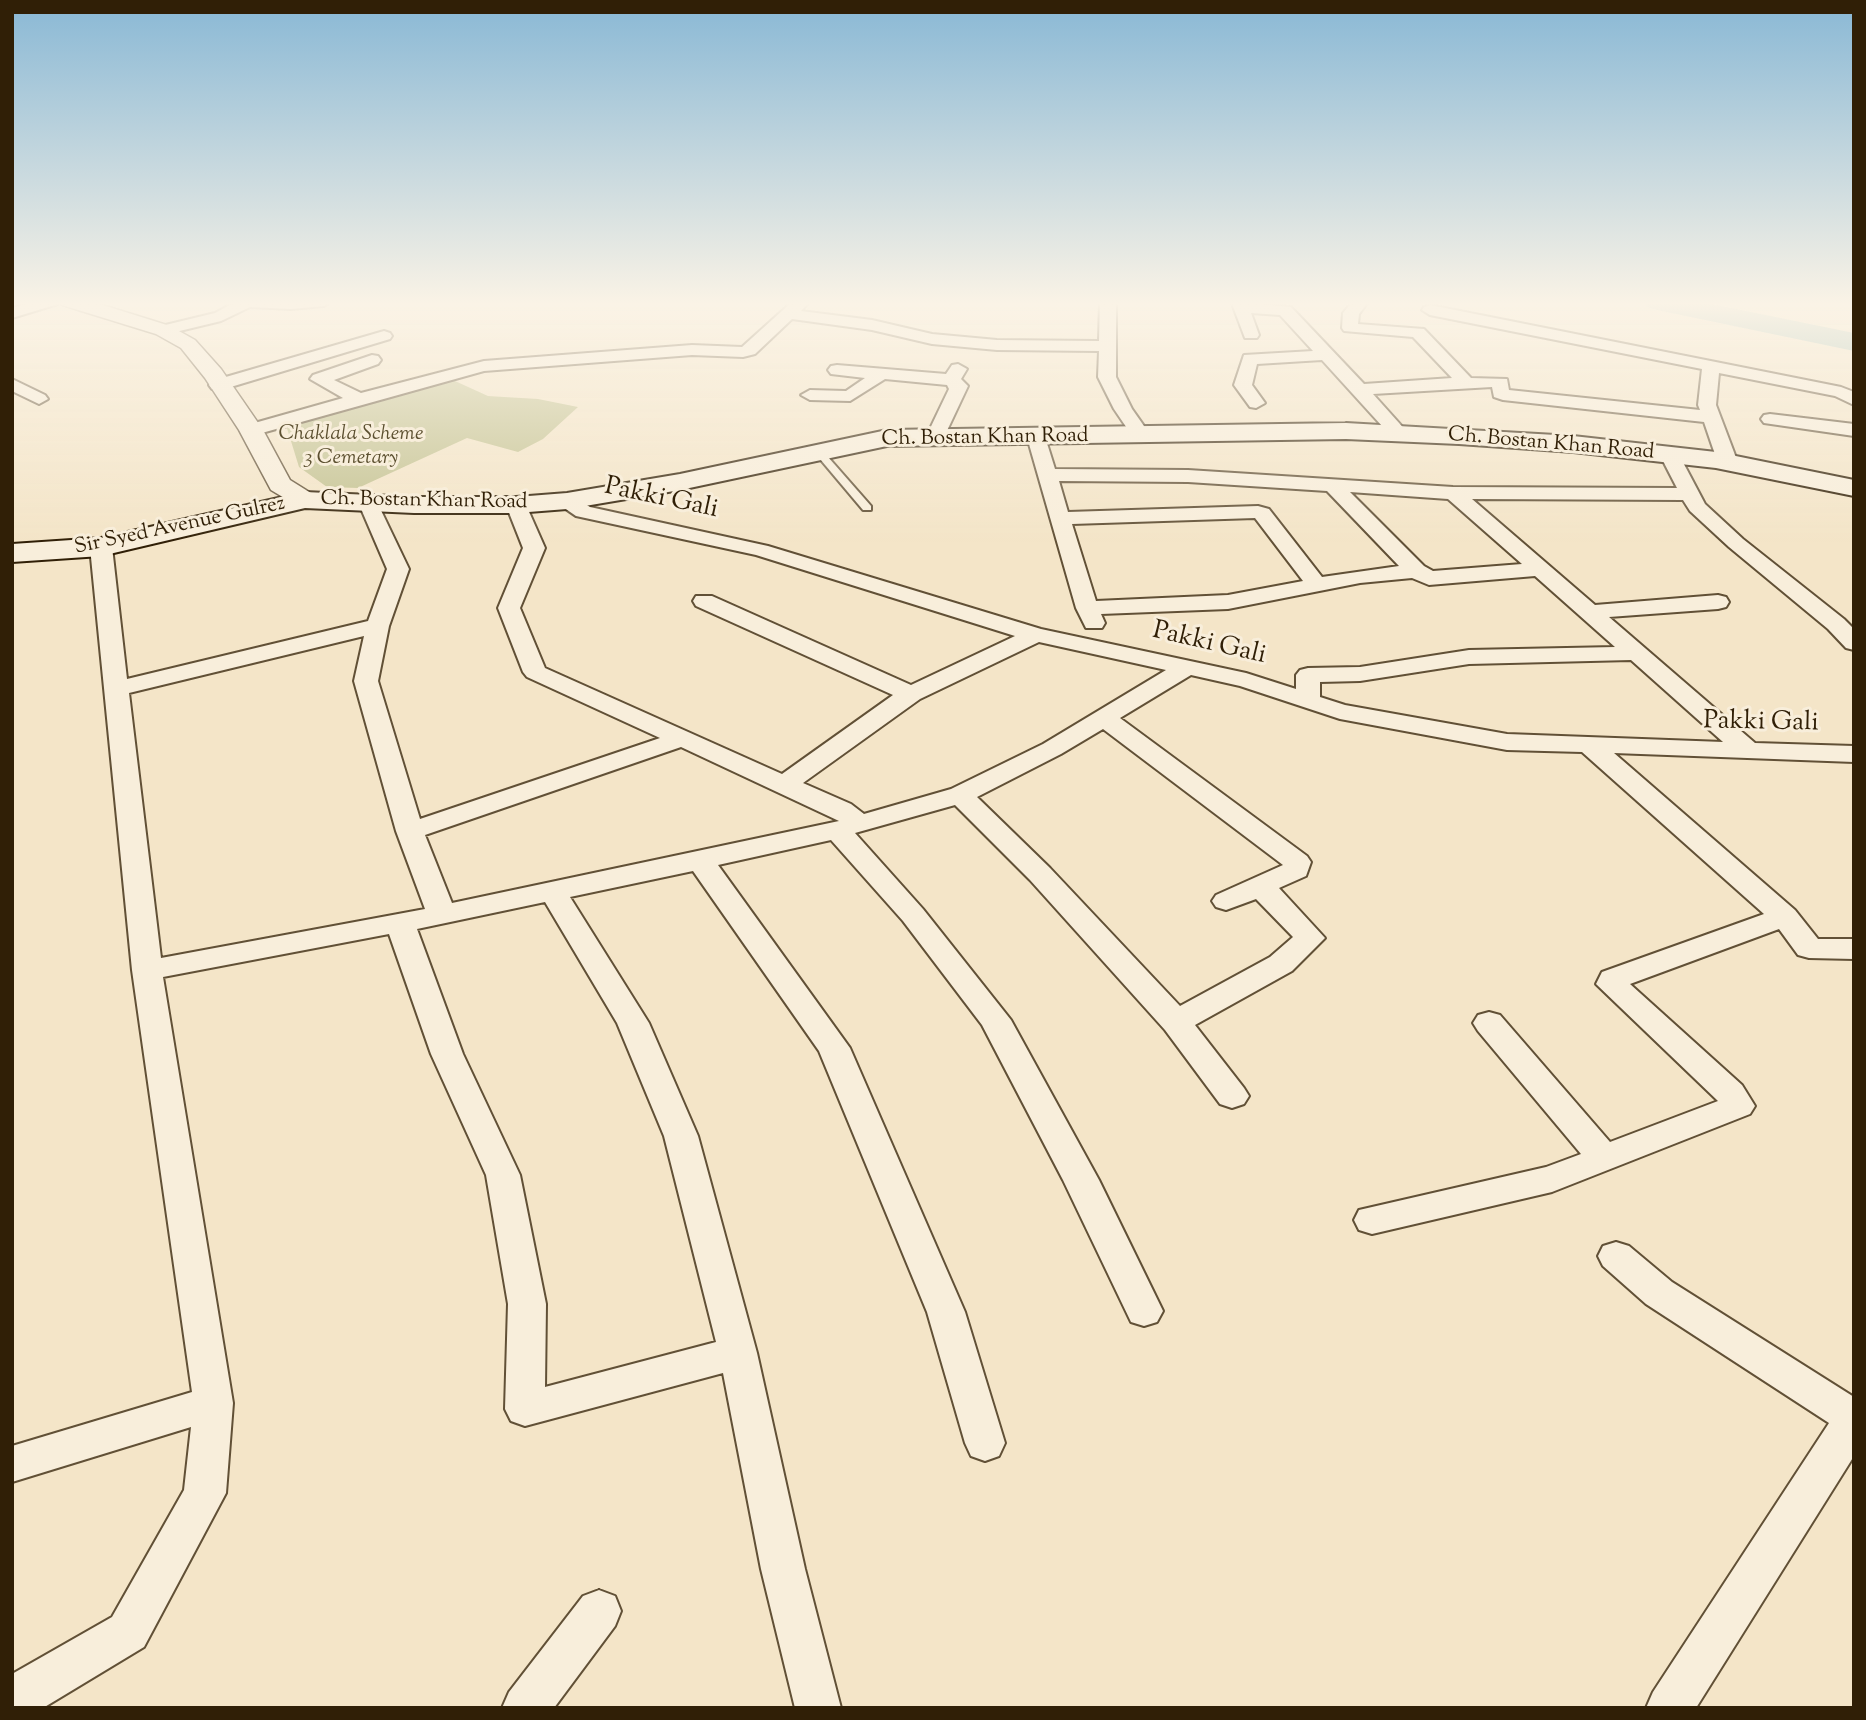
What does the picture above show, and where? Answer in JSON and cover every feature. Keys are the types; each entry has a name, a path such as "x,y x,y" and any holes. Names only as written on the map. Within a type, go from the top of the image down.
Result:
{"main road":[{"name":"Ch. Bostan Khan Road","path":"305,500 369,504 516,505 567,501 680,482 887,438 1346,431 1573,444 1728,463 1854,488"},
{"name":"Sir Syed Avenue Gulrez","path":"12,553 101,547 305,500"}],"street":[{"path":"216,381 251,430 280,485 305,500"},
{"path":"218,385 231,381"},
{"path":"324,381 360,399"},
{"path":"251,430 422,381"},
{"path":"810,395 850,396 871,381"},
{"path":"935,436 958,389 959,386 953,381"},
{"path":"1109,381 1123,410 1142,436"},
{"path":"1244,381 1243,385 1256,403"},
{"path":"1352,381 1399,433"},
{"path":"1710,381 1707,405 1728,463"},
{"path":"1783,381 1841,392 1854,400"},
{"path":"1360,390 1501,383 1500,393 1503,395 1710,417"},
{"path":"12,384 39,399"},
{"path":"1770,419 1854,430"},
{"path":"1036,437 1087,608 1107,651"},
{"name":"Ch. Bostan Khan Road","path":"1670,455 1697,507 1836,624 1854,643"},
{"path":"1048,475 1188,476 1453,493 1636,496 1690,494"},
{"path":"1332,485 1416,571 1429,578 1541,569"},
{"path":"1453,493 1750,752"},
{"name":"Pakki Gali","path":"567,501 583,512 761,550 1036,635 1246,680 1340,712 1507,742 1854,754"},
{"path":"369,504 398,569 378,626 366,681 410,831 442,914"},
{"path":"516,505 534,548 509,608 535,672 841,810 848,826 913,915 995,1020 1081,1180 1144,1311"},
{"path":"1060,517 1262,513 1317,584"},
{"path":"12,1700 128,1632 205,1493 213,1403 147,970 101,547"},
{"path":"1087,608 1228,602 1360,576 1416,571"},
{"path":"704,601 911,694"},
{"path":"1591,612 1718,602"},
{"path":"116,688 378,626"},
{"path":"784,785 911,694 1036,635"},
{"path":"1308,701 1307,676 1360,674 1469,657 1639,653"},
{"path":"147,970 400,923 700,861 848,826 960,795 1052,749 1188,667"},
{"path":"1104,718 1297,862 1296,870 1226,901"},
{"path":"410,831 681,738"},
{"path":"1590,746 1785,917 1809,948 1854,949"},
{"path":"960,795 1040,874 1176,1022 1232,1096"},
{"path":"700,861 834,1048 946,1312 985,1443"},
{"path":"1176,1022 1281,964 1310,938 1261,887"},
{"path":"552,890 633,1023 681,1136 738,1353 783,1569 818,1708"},
{"path":"1372,1220 1552,1179 1738,1106 1730,1093 1611,984 1613,979 1785,917"},
{"path":"400,923 447,1054 503,1175 527,1304 525,1409 738,1353"},
{"path":"1489,1023 1604,1158"},
{"path":"1616,1256 1659,1293 1854,1419 1669,1708"},
{"path":"12,1464 213,1403"},
{"path":"525,1708 599,1611"}],"lane":[{"path":"818,451 867,508"}],"green space":[{"name":"Chaklala Scheme 3 Cemetary","path":"427,381 456,381 488,396 538,399 578,407 543,439 518,452 467,438 358,488 327,487 299,467 286,425"}]}
